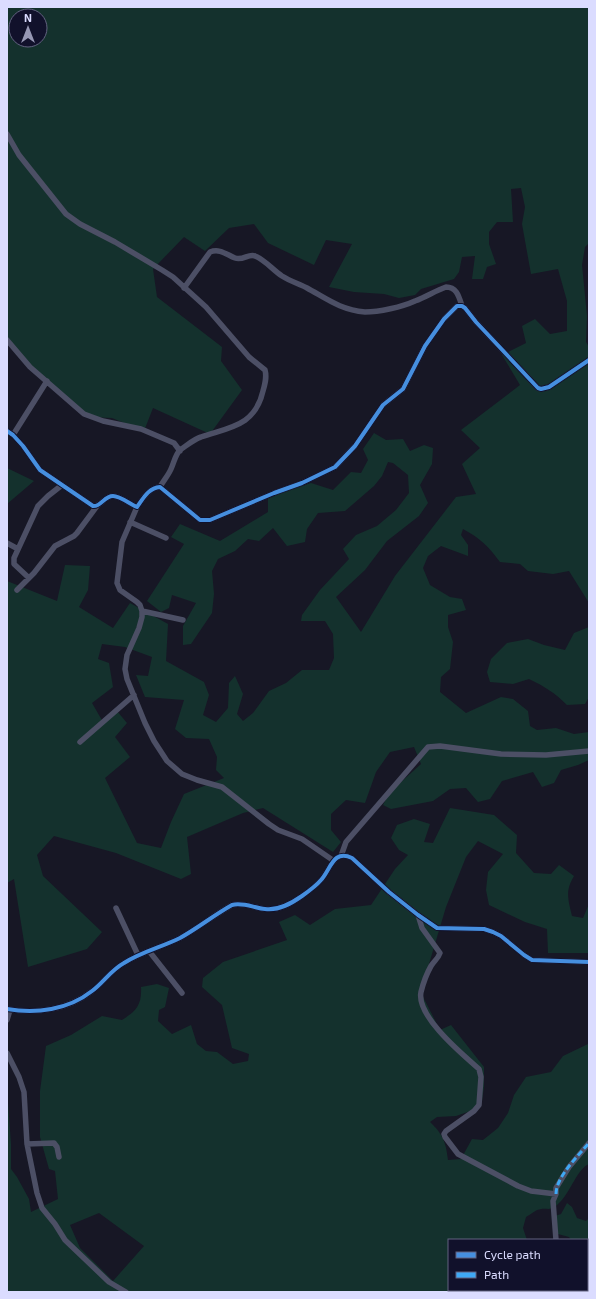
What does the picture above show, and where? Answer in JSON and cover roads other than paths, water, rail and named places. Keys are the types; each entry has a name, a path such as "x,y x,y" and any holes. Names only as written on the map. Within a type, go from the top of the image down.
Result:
{"street":[{"path":"7,134 19,155 66,214 84,227 115,242 173,277 206,307 249,357 263,367 266,374 261,402 257,409 248,418 228,430 199,437 180,450 160,488"},
{"path":"184,288 210,252 215,250 239,259 250,255 256,256 282,276 331,303 348,309 373,312 415,301 433,292 451,288 455,290 462,306 538,388 545,389 589,360"},
{"path":"334,861 302,839 278,830 222,787 189,778 175,769 167,761 154,741 125,674 127,655 139,628 142,611 140,605 120,590 117,583 121,546 137,507 150,490 154,488 160,488 200,520 205,521 302,483 335,467 355,446 383,405 403,389 426,346 444,319 455,308 462,306"},
{"path":"7,340 30,367 86,416 141,429 174,443 180,450"},
{"path":"13,435 47,381"},
{"path":"7,431 23,446 40,470 93,506 96,506"},
{"path":"29,578 14,564 14,558 38,506 62,485"},
{"path":"17,590 29,578 55,546 74,536 96,506 109,496 116,496 137,507"},
{"path":"130,522 166,538"},
{"path":"7,543 18,549"},
{"path":"142,611 183,620"},
{"path":"80,742 134,695"},
{"path":"7,1020 8,1010 50,1010 75,1001 92,991 123,963 138,955 180,938 236,904 271,910 286,906 304,895 326,874 334,861 341,856 346,842 428,747 440,746 501,754 546,754 589,751"},
{"path":"341,856 352,858 389,892 437,928 484,929 493,932 501,936 532,960 589,962"},
{"path":"116,908 138,955"},
{"path":"418,915 422,928 440,953 431,966 423,988 421,998 423,1007 439,1031 479,1069 481,1077 479,1105 474,1111 446,1131 444,1134 445,1137 458,1154 503,1178 531,1191 556,1194"},
{"path":"149,951 182,993"},
{"path":"7,1053 19,1076 24,1092 27,1144 37,1193 42,1208 70,1244 109,1282 126,1292"},
{"path":"27,1144 54,1143 57,1147 59,1158"},
{"path":"556,1239 553,1200 556,1194 556,1188 560,1180 589,1143"}]}
